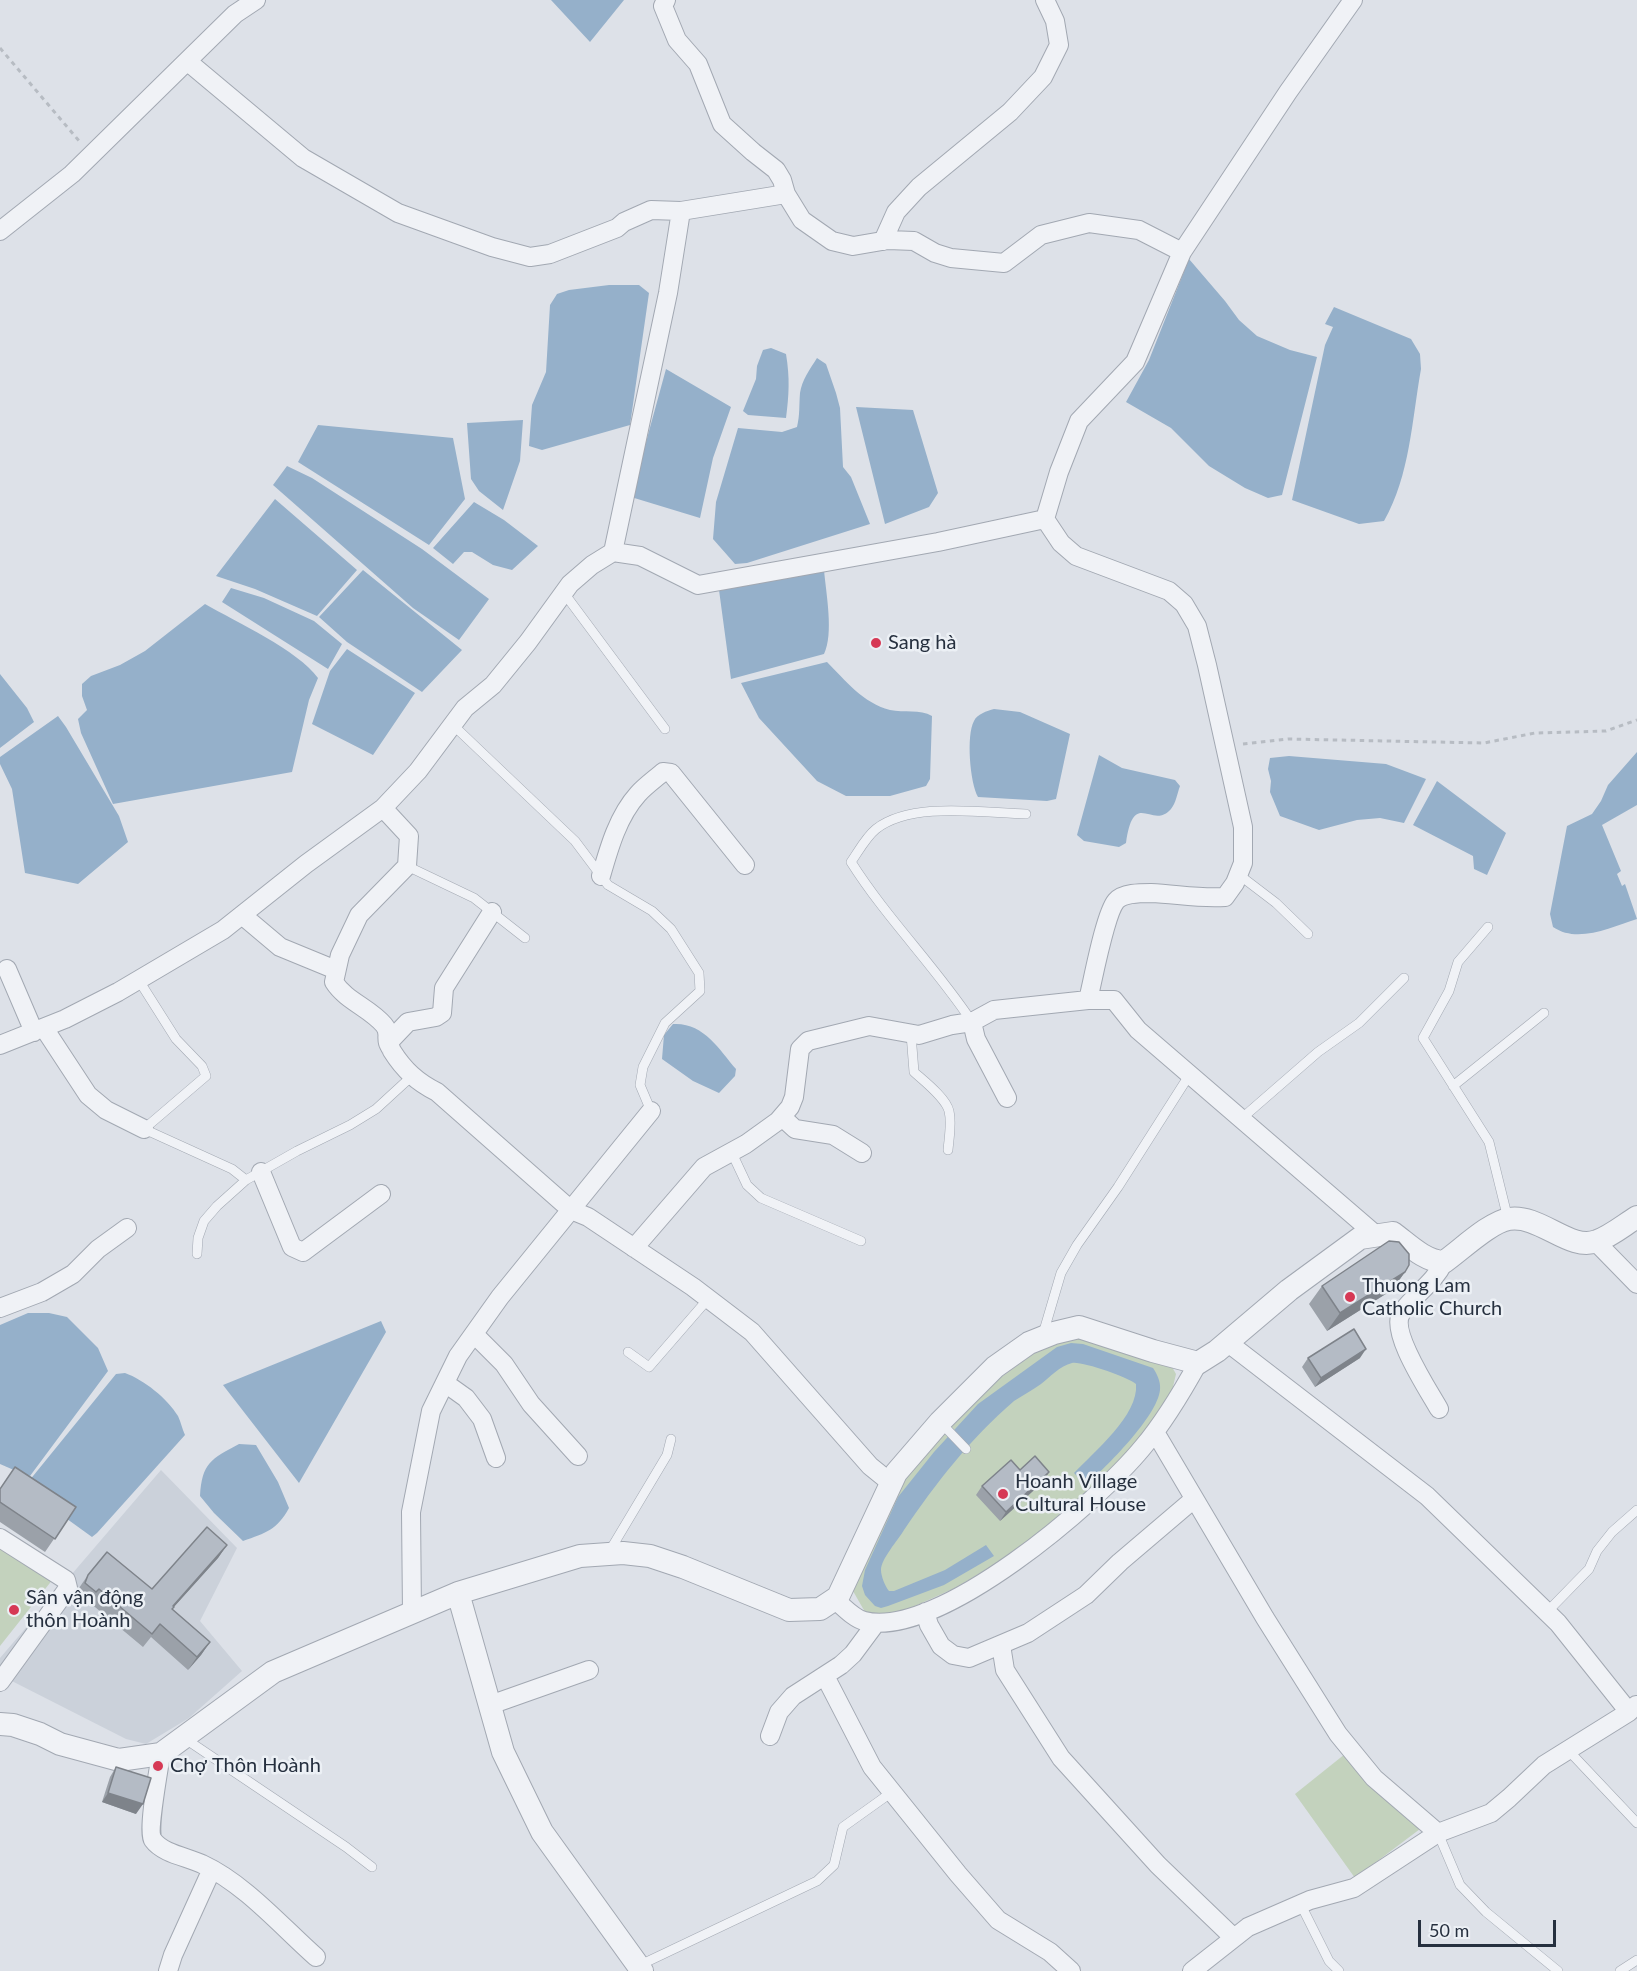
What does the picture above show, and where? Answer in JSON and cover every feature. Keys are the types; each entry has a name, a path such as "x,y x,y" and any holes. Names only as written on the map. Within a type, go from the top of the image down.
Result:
{"street":[{"path":"666,0 663,6 677,40 698,64 723,124 776,170 786,194 802,220 832,241 853,246 883,241 914,242 951,258 1004,263 1041,235 1089,223 1139,230 1182,252"},
{"path":"883,241 896,212 919,187 1010,112 1043,77 1059,45 1055,21 1045,0"},
{"path":"1045,519 1078,421 1135,362 1182,252 1288,92 1353,0"},
{"path":"0,231 72,174 246,3"},
{"path":"187,61 303,158 398,213 492,247 530,257 550,254 617,228 624,222 651,210 681,211 786,194"},
{"path":"613,552 668,293 681,211"},
{"path":"0,1045 66,1019 223,930 383,808 418,771 465,708 493,685 570,584 592,565 613,552 640,556 698,585 938,542 1045,519"},
{"path":"1045,519 1061,543 1076,556 1169,591 1184,604 1197,626 1243,826 1243,863 1235,883 1225,897 1204,899 1186,895 1147,893 1124,895 1115,902 1107,921 1089,1000"},
{"path":"601,876 609,847 622,817 637,795 663,772 671,773 745,866"},
{"path":"383,808 409,836 407,866 359,915 340,955 336,970 334,982 340,991 360,1004 384,1025 389,1033 388,1043 400,1064 418,1082 437,1092 571,1209 588,1217 634,1248 752,1332 870,1466 891,1483"},
{"path":"388,1043 408,1022 436,1017 442,1013 444,987 492,912"},
{"path":"242,915 280,947 336,970"},
{"path":"7,969 39,1030 88,1095 106,1110 144,1129"},
{"path":"634,1248 704,1167 746,1144 790,1107 794,1097 800,1049 808,1041 868,1026 919,1035 972,1022 994,1010 1089,1000 1114,1000 1137,1029 1376,1235"},
{"path":"972,1022 975,1039 1007,1098"},
{"path":"412,1613 411,1512 431,1411 458,1356 500,1297 651,1111"},
{"path":"782,1116 795,1129 833,1135 862,1154"},
{"path":"254,1176 292,1247 303,1252 381,1194"},
{"path":"1439,1409 1410,1358 1398,1324 1400,1314 1437,1275 1444,1262 1468,1243 1508,1219 1526,1219 1580,1243 1596,1242 1637,1217"},
{"path":"0,1308 42,1293 73,1274 98,1249 128,1228"},
{"path":"834,1599 861,1620 887,1623 925,1612 962,1595 1035,1547 1107,1486 1143,1447 1178,1399 1198,1363 1289,1290 1360,1238 1393,1233 1423,1256 1437,1262 1444,1262"},
{"path":"1596,1242 1637,1284"},
{"path":"0,1724 13,1725 60,1744 119,1760 161,1754 273,1672 458,1593 580,1556 623,1553 650,1556 694,1571 789,1610 820,1609 838,1597 896,1473 944,1427 995,1367 1029,1343 1079,1327 1198,1363"},
{"path":"474,1334 504,1364 531,1404 578,1456"},
{"path":"1192,1971 1248,1927 1301,1905 1354,1888 1438,1833 1491,1813 1544,1765 1633,1708 1558,1623 1427,1496 1227,1342"},
{"path":"445,1383 466,1398 482,1419 496,1458"},
{"path":"1155,1431 1265,1618 1338,1734 1374,1778 1438,1833"},
{"path":"925,1612 929,1625 942,1646 953,1654 969,1658 1028,1634 1086,1595 1120,1562 1194,1499"},
{"path":"0,1538 66,1580 68,1588 0,1682"},
{"path":"458,1593 503,1752 542,1832 640,1968"},
{"path":"770,1736 779,1712 793,1696 854,1654 876,1623"},
{"path":"1001,1645 1005,1670 1061,1758 1158,1865 1234,1938"},
{"path":"490,1705 589,1670"},
{"path":"825,1676 872,1767 998,1920 1050,1952 1071,1971"},
{"path":"161,1754 152,1817 152,1840 164,1849 212,1869 243,1890 316,1957"},
{"path":"168,1971 212,1869"}],"lane":[{"path":"564,593 665,729"},
{"path":"453,725 575,842 608,885 652,911 671,929 699,973 700,991 665,1023 643,1067 640,1085 651,1111"},
{"path":"972,1022 953,993 866,885 851,862 874,830 892,819 916,812 1026,814"},
{"path":"407,866 474,898 525,938"},
{"path":"1238,874 1276,903 1308,934"},
{"path":"1488,927 1458,962 1449,992 1423,1038 1489,1142 1508,1219"},
{"path":"1241,1119 1318,1052 1359,1023 1404,978"},
{"path":"138,979 176,1039 202,1066 206,1076 144,1129 232,1169 254,1176"},
{"path":"1453,1086 1544,1013"},
{"path":"911,1034 914,1072 949,1108 948,1150"},
{"path":"1042,1338 1061,1273 1077,1245 1118,1188 1190,1074"},
{"path":"197,1254 198,1238 204,1221 254,1176 376,1109 412,1076"},
{"path":"731,1151 747,1185 761,1198 861,1241"},
{"path":"628,1352 649,1367 708,1299"},
{"path":"944,1427 966,1449"},
{"path":"607,1554 667,1455 670,1439"},
{"path":"1547,1612 1589,1569 1597,1551 1612,1532 1637,1510"},
{"path":"184,1738 346,1847 372,1868"},
{"path":"1568,1750 1637,1823"},
{"path":"640,1968 817,1881 834,1865 843,1827 892,1792"},
{"path":"1438,1833 1460,1885 1486,1912 1558,1971"},
{"path":"1301,1905 1329,1961 1339,1971"},
{"path":"1620,1971 1637,1960"}],"path":[{"path":"0,48 91,155"},
{"path":"1225,746 1288,740 1484,743 1535,733 1606,731 1637,720"}],"shaded area":[{"path":"161,1470 237,1548 200,1621 242,1671 189,1718 146,1744 126,1739 0,1675 0,1658"}],"green space":[{"path":"1071,1336 1172,1367 1176,1374 1172,1391 1149,1431 1089,1494 1029,1544 955,1588 904,1611 885,1615 865,1612 853,1591 856,1575 902,1479 997,1380 1043,1347"},
{"name":"Sân vận động thôn Hoành","path":"0,1538 57,1574 0,1646"},
{"path":"1345,1754 1420,1829 1355,1878 1295,1794"}],"water":[{"path":"551,0 624,0 590,42"},
{"path":"1189,259 1239,320 1257,336 1290,350 1317,357 1282,495 1268,498 1245,488 1209,466 1171,428 1126,402 1149,360"},
{"path":"609,285 639,285 649,293 630,425 542,450 529,446 532,405 546,372 550,305 557,294 569,290"},
{"path":"1334,307 1411,339 1420,354 1421,369 1405,466 1393,504 1384,521 1359,524 1292,500 1325,345 1333,327 1325,324"},
{"path":"771,348 786,354 789,386 786,418 748,415 743,411 756,379 757,366 763,350"},
{"path":"817,358 826,364 840,408 843,467 851,477 870,524 747,563 735,564 713,539 716,502 738,428 782,432 797,427 801,388"},
{"path":"666,369 731,407 713,458 700,518 631,497"},
{"path":"856,407 913,410 938,493 929,507 885,524"},
{"path":"523,420 520,461 503,510 479,491 471,479 467,423"},
{"path":"318,425 453,438 465,499 429,545 298,462"},
{"path":"287,466 312,478 422,549 489,599 459,640 413,608 273,485"},
{"path":"275,499 357,570 317,616 255,589 216,576"},
{"path":"474,502 504,520 538,546 512,570 493,565 472,552 464,552 453,564 433,548"},
{"path":"363,570 462,650 422,692 347,642 319,617"},
{"path":"824,570 829,625 824,654 731,679 719,590"},
{"path":"231,588 264,598 314,621 342,644 328,669 222,602"},
{"path":"205,604 282,647 318,678 309,700 292,772 113,804 81,733 78,719 87,710 82,696 82,684 91,676 120,665 145,651"},
{"path":"347,649 415,693 373,755 312,724 330,671"},
{"path":"827,662 855,690 880,707 932,716 930,779 926,786 890,796 846,796 817,781 759,718 741,683"},
{"path":"0,674 27,708 34,722 0,748"},
{"path":"994,709 1020,712 1070,734 1056,799 1047,801 978,797 970,759 970,737 977,716"},
{"path":"58,716 119,816 128,842 78,884 25,873 12,789 0,764 0,757"},
{"path":"1637,752 1637,805 1602,825 1621,871 1617,874 1622,886 1625,884 1637,919 1606,930 1584,934 1563,932 1553,927 1550,914 1567,826 1592,814 1608,785"},
{"path":"1099,755 1122,768 1175,780 1180,786 1173,807 1164,814 1157,816 1139,813 1134,817 1129,826 1126,843 1119,847 1084,841 1077,835"},
{"path":"1289,756 1386,764 1426,779 1404,823 1380,818 1357,820 1319,830 1280,816 1270,792 1271,781 1268,769 1270,758"},
{"path":"1437,781 1506,833 1487,875 1474,869 1473,856 1413,825"},
{"path":"673,1024 693,1027 702,1032 717,1045 736,1069 735,1076 719,1093 693,1081 662,1059 664,1035"},
{"path":"28,1313 49,1313 67,1317 98,1348 108,1371 30,1476 0,1464 0,1325"},
{"path":"381,1321 386,1332 299,1483 223,1385"},
{"path":"1071,1343 1083,1344 1153,1368 1160,1384 1160,1390 1157,1401 1141,1427 1086,1485 1074,1473 1123,1420 1135,1396 1136,1384 1085,1364 1072,1363 1059,1369 1014,1401 968,1446 928,1495 890,1550 881,1572 889,1591 894,1591 945,1570 986,1545 994,1556 944,1585 888,1606 881,1608 875,1606 865,1595 862,1586 865,1570 898,1497 934,1452 978,1404 1057,1347"},
{"path":"125,1373 147,1385 168,1403 178,1416 185,1435 92,1537 27,1490 29,1481 116,1374"},
{"path":"239,1444 256,1445 278,1482 289,1508 270,1530 243,1541 200,1496 203,1476 210,1463"}],"building":[{"path":"1389,1241 1399,1242 1409,1254 1409,1265 1405,1272 1340,1313 1322,1286"},
{"path":"1354,1329 1366,1349 1321,1378 1308,1358"},
{"path":"1035,1456 1049,1472 1006,1512 982,1486 1011,1460 1020,1470"},
{"path":"15,1467 76,1507 55,1539 0,1502 0,1489"},
{"path":"207,1527 227,1545 172,1609 210,1642 197,1657 160,1624 152,1634 99,1589 96,1592 85,1583 88,1575 107,1552 152,1589"},
{"path":"116,1767 151,1778 143,1804 108,1793"}],"place":[{"name":"Sang hà","path":"876,643"},
{"name":"Thuong Lam Catholic Church","path":"1350,1297"},
{"name":"Hoanh Village Cultural House","path":"1003,1494"},
{"name":"Sân vận động thôn Hoành","path":"14,1610"},
{"name":"Chợ Thôn Hoành","path":"158,1766"}]}
